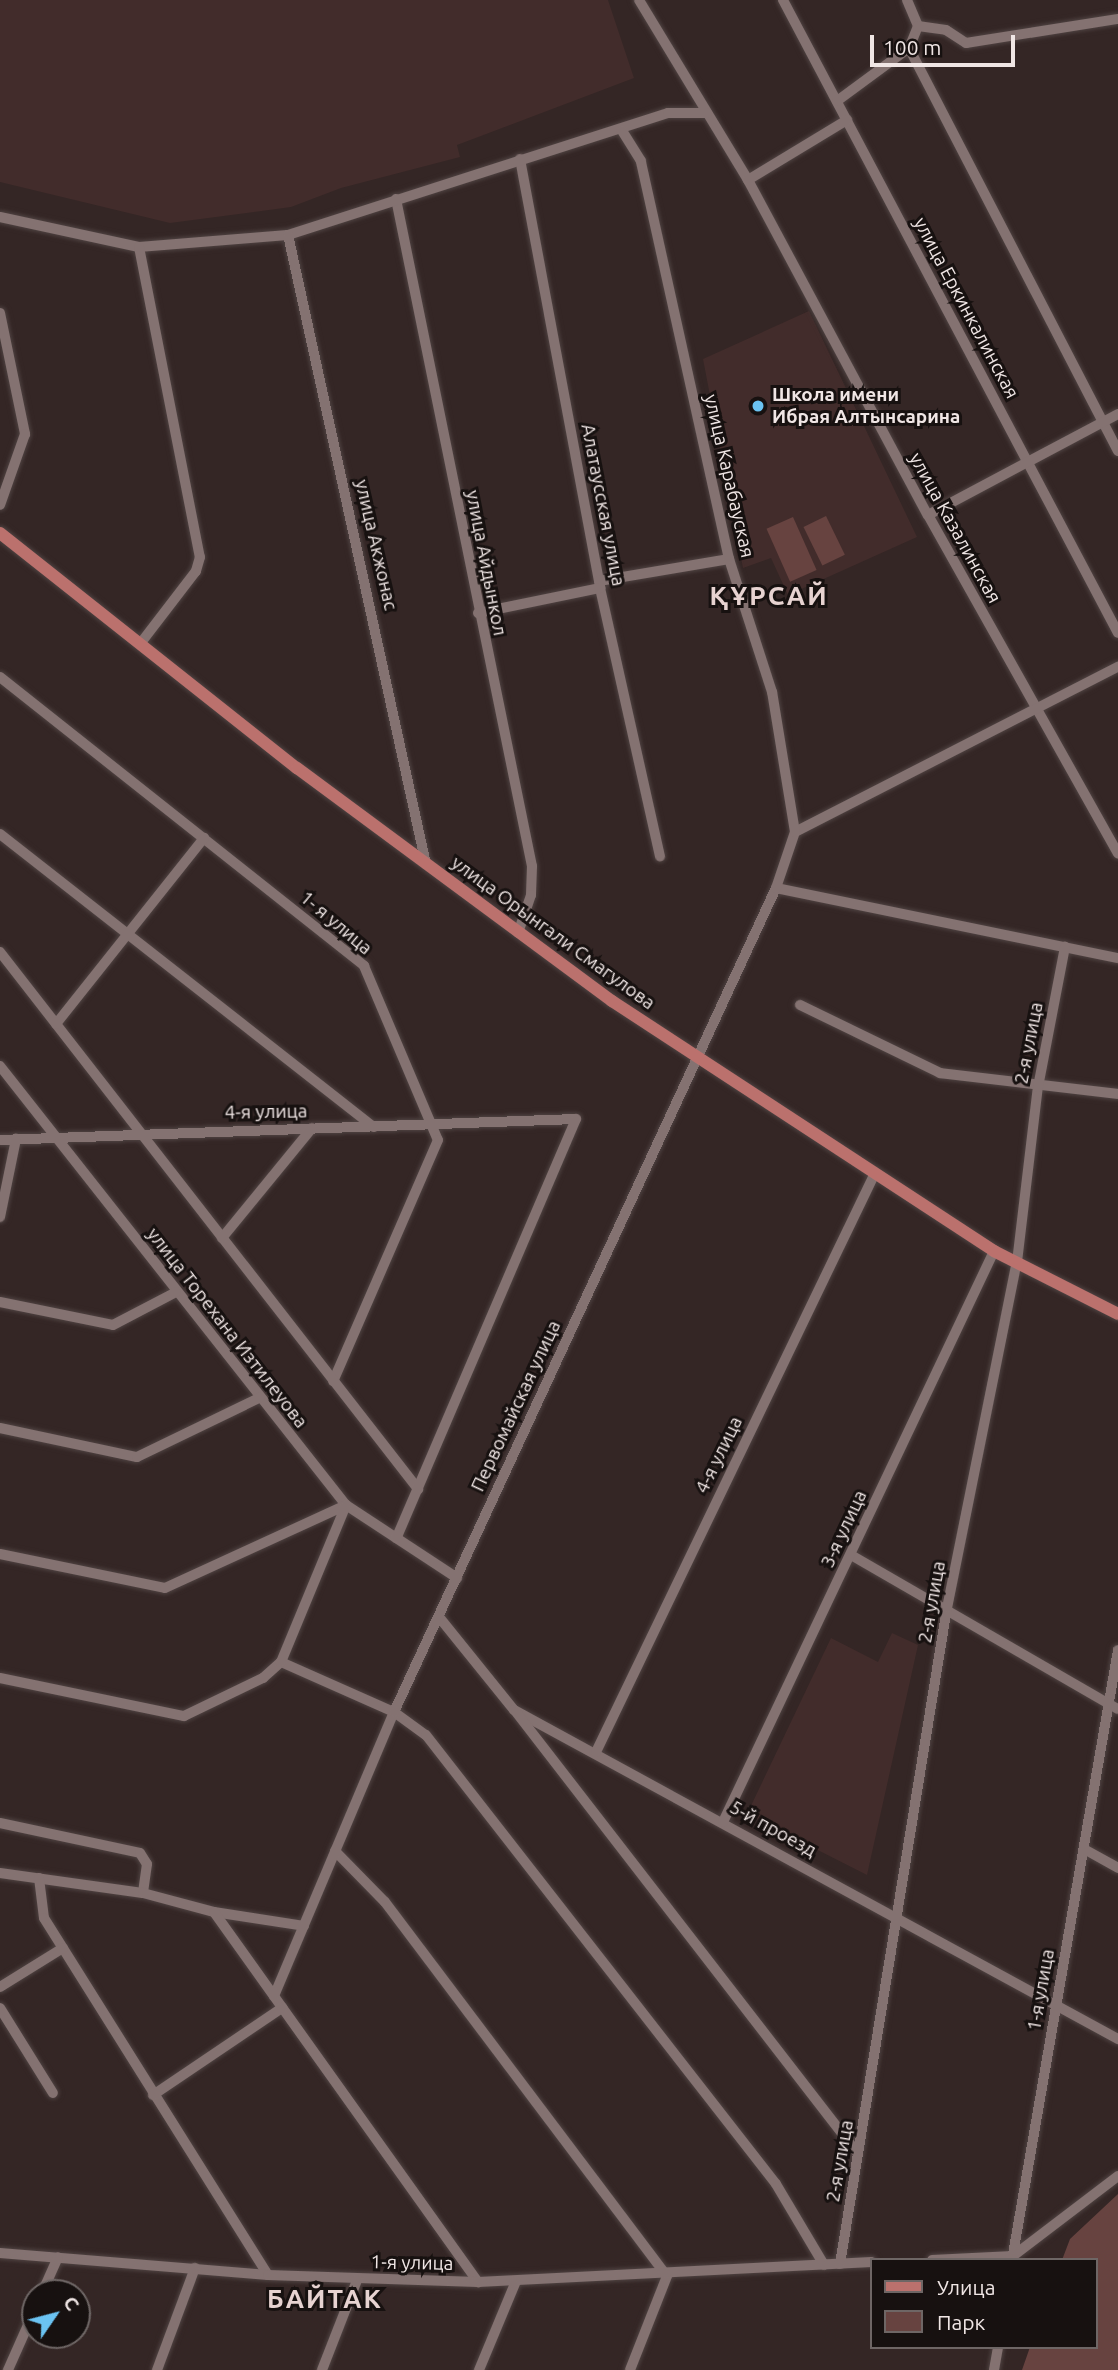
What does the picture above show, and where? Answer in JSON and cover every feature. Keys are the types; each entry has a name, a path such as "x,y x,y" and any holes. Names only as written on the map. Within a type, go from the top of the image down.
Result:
{"main road":[{"name":"улица Орынгали Смагулова","path":"0,533 426,864 694,1058 994,1251 1118,1314"}],"street":[{"name":"улица Казалинская","path":"639,0 748,180 928,516 1118,853"},
{"name":"улица Еркинкалинская","path":"783,0 1118,633"},
{"path":"837,101 909,48 918,26 907,0"},
{"path":"918,26 946,30 966,43 1118,19"},
{"path":"909,48 1118,451"},
{"path":"0,217 139,247 288,235 520,159 622,130 668,113 707,113"},
{"path":"748,180 847,120"},
{"name":"улица Карабауская","path":"622,130 641,161 729,559 772,692 795,832"},
{"name":"Алатаусская улица","path":"520,159 600,584 660,856"},
{"name":"улица Айдынкол","path":"397,200 478,613 532,866 531,895 518,933"},
{"name":"улица Акжонас","path":"288,235 426,864"},
{"path":"139,247 200,557 196,571 140,644"},
{"path":"0,313 25,434 0,505"},
{"path":"928,516 1118,414"},
{"path":"478,613 600,584 729,559"},
{"path":"795,832 1037,711 1118,667"},
{"name":"1- я улица","path":"0,677 364,966 438,1140 333,1381"},
{"name":"Первомайская улица","path":"274,1996 394,1712 694,1058 776,888 795,832"},
{"path":"0,834 374,1127"},
{"path":"55,1024 204,838"},
{"path":"776,888 1118,958"},
{"name":"2-я улица","path":"839,2264 899,1919 947,1608 1017,1262 1038,1087 1065,947"},
{"path":"0,952 418,1489 396,1538"},
{"path":"800,1005 940,1073 1038,1087 1118,1094"},
{"name":"улица Торехана Изтилеуова","path":"0,1066 176,1293 346,1505 457,1578"},
{"name":"4-я улица","path":"0,1140 576,1119 418,1489"},
{"path":"222,1238 312,1128"},
{"path":"0,1217 16,1139"},
{"name":"4-я улица","path":"596,1752 875,1173"},
{"name":"3-я улица","path":"723,1822 994,1251"},
{"path":"0,1302 113,1325 176,1293"},
{"path":"0,1428 136,1457 259,1398"},
{"path":"0,1554 165,1588 346,1505"},
{"path":"0,1678 184,1716 264,1678 281,1662 346,1505"},
{"path":"851,1555 947,1608 1113,1707"},
{"name":"5-й проезд","path":"439,1617 514,1710 596,1752 1118,2039"},
{"name":"1-я улица","path":"1013,2258 1055,2005 1113,1707 1118,1650"},
{"path":"281,1662 394,1712 426,1735 776,2184 824,2265"},
{"path":"514,1710 859,2154"},
{"path":"0,1823 140,1853 147,1864 143,1893"},
{"path":"1084,1849 1118,1868"},
{"path":"335,1851 385,1902 667,2276 630,2370"},
{"path":"0,1873 143,1893 214,1912 304,1926"},
{"path":"39,1878 40,1906 63,1948 268,2275"},
{"path":"214,1912 478,2282"},
{"path":"0,1987 63,1948"},
{"path":"0,2008 52,2093"},
{"path":"153,2095 282,2008"},
{"path":"1013,2258 1118,2176"},
{"name":"1-я улица","path":"0,2253 268,2275 478,2282 667,2276 870,2262"},
{"path":"48,2279 58,2257"},
{"path":"157,2370 195,2268"},
{"path":"322,2370 357,2280"},
{"path":"479,2370 516,2281"},
{"path":"8,2370 21,2341"},
{"path":"994,2370 998,2349"}],"shaded area":[{"path":"0,0 608,0 634,78 457,145 460,157 341,188 291,207 170,223 0,182"},
{"path":"809,311 917,537 788,595 771,558 743,568 703,359"},
{"path":"892,1633 918,1645 867,1875 747,1814 831,1638 878,1662"}],"green space":[{"path":"826,516 845,555 822,566 804,527"},
{"path":"793,517 817,570 790,582 767,529"},
{"path":"1118,2194 1118,2370 1022,2370 1029,2349 1097,2349 1097,2258 1063,2258 1070,2239"}],"place":[{"name":"Школа имени Ибрая Алтынсарина","path":"758,406"}],"district":[{"name":"ҚҰРСАЙ","path":"769,596"},
{"name":"БАЙТАК","path":"325,2299"}]}
